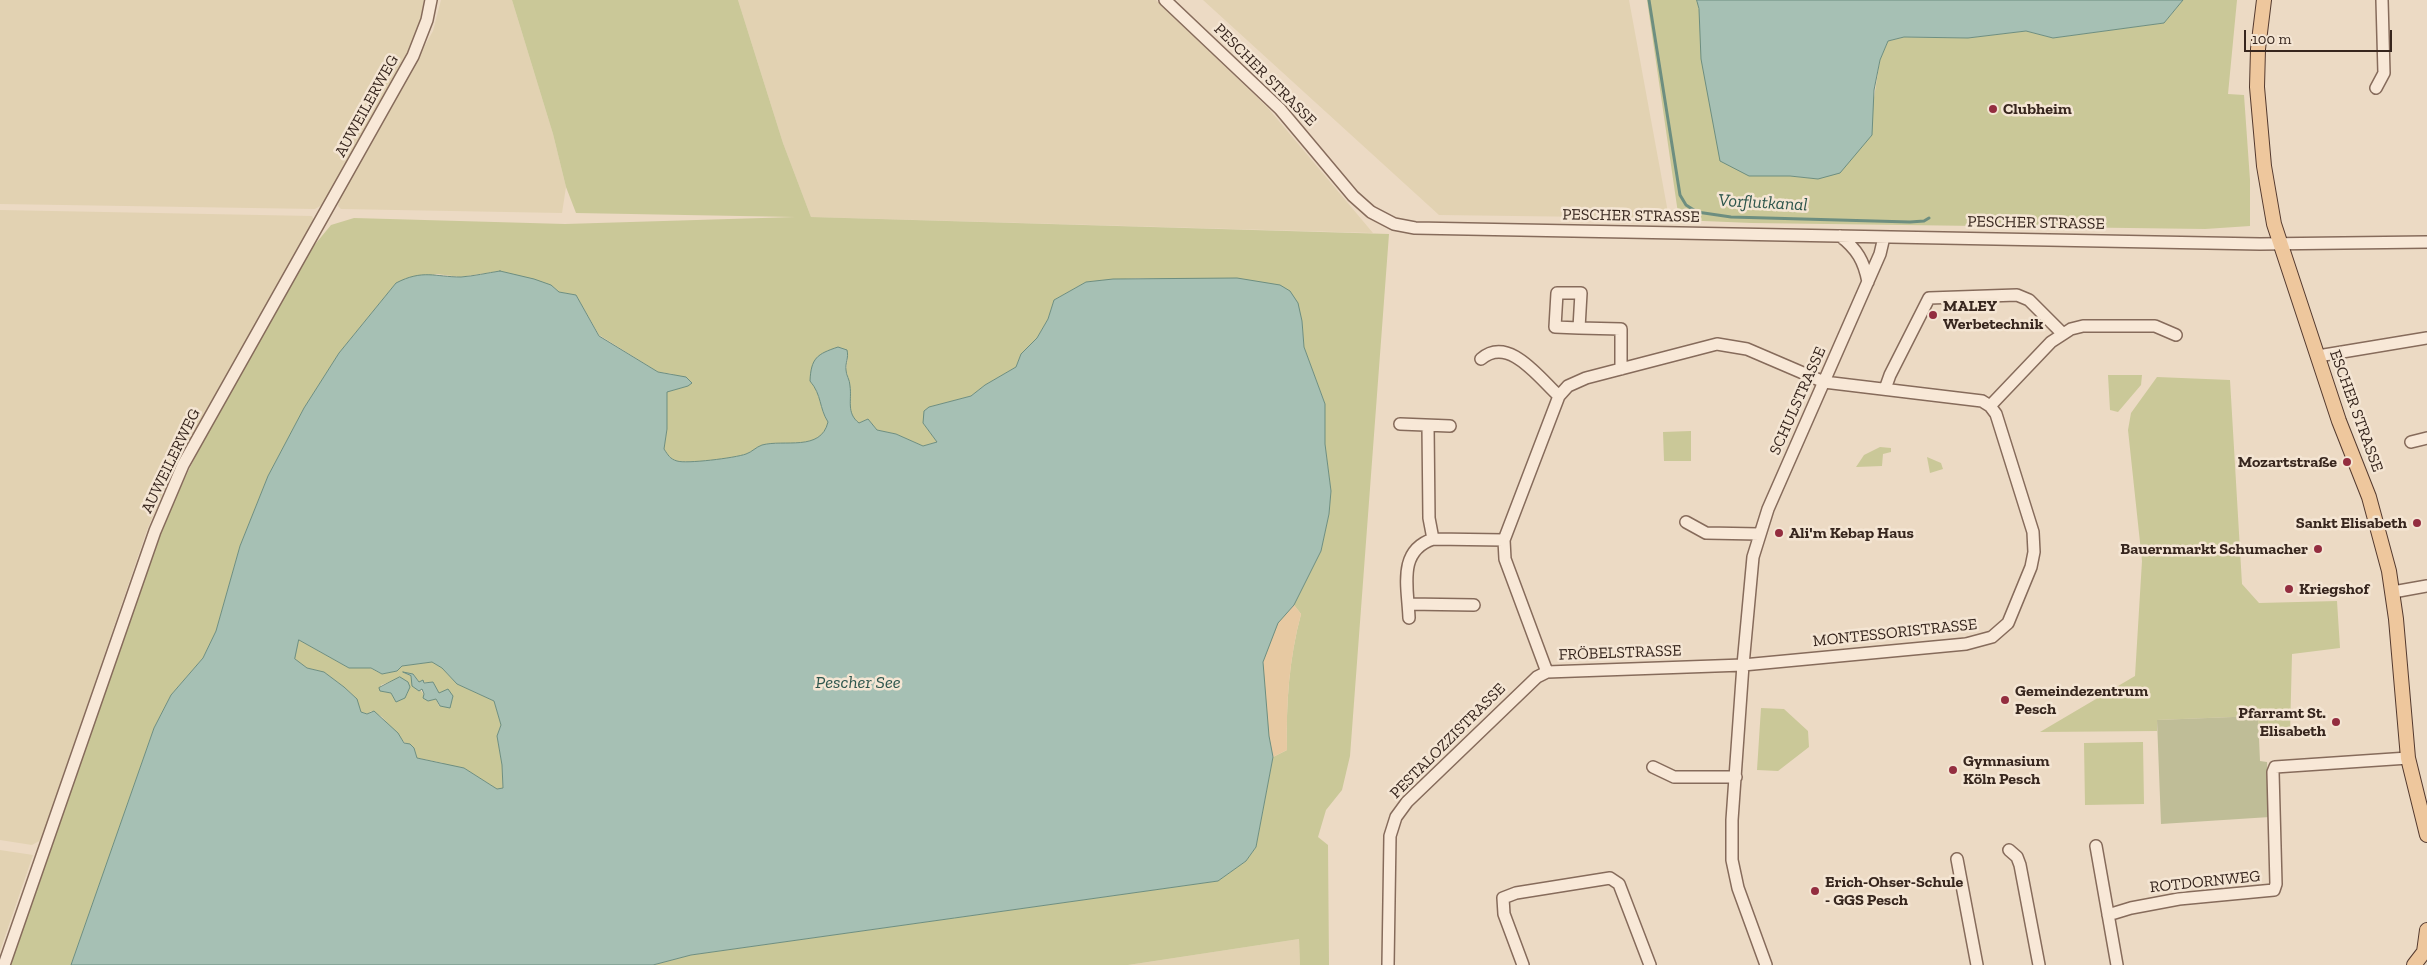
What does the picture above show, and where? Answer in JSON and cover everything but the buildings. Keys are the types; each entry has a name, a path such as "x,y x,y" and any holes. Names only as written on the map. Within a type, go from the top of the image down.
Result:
{"main road":[{"name":"ESCHER STRASSE","path":"2264,0 2258,49 2257,88 2264,166 2274,224 2318,356 2369,497 2393,592 2408,758 2421,802 2427,836"},
{"path":"2419,963 2424,952 2427,930"}],"street":[{"name":"AUWEILERWEG","path":"4,965 155,531 183,465 413,56 427,20 431,0"},
{"name":"PESCHER STRASSE","path":"1166,0 1280,109 1353,196 1371,212 1384,220 1415,228 2279,243 2427,242"},
{"path":"2376,88 2384,73 2382,0"},
{"path":"1840,236 1855,248 1865,266 1868,282"},
{"name":"SCHULSTRASSE","path":"1766,965 1733,870 1732,836 1743,665 1753,557 1759,534 1883,249 1884,237"},
{"path":"1885,389 1928,298 2016,295 2029,300 2062,334"},
{"path":"1481,359 1488,353 1500,351 1511,354 1559,396 1568,386 1586,378 1698,348 1729,344 1747,349 1824,382 1982,401 1990,406 2062,334 2083,326 2156,326 2176,335"},
{"path":"1580,328 1621,329 1621,369"},
{"path":"2318,356 2427,338"},
{"name":"FRÖBELSTRASSE","path":"1559,396 1504,540 1505,559 1547,672 1743,665"},
{"name":"MONTESSORISTRASSE","path":"1743,665 1966,644 1992,637 2001,631 2008,623 2031,567 2035,542 1996,414 1990,406"},
{"path":"1400,424 1450,426"},
{"path":"1428,426 1429,518 1433,539"},
{"path":"2411,442 2427,438"},
{"path":"1686,522 1706,533 1759,534"},
{"path":"1409,618 1406,566 1410,556 1423,542 1433,539 1504,540"},
{"path":"2393,592 2427,586"},
{"path":"1408,604 1474,605"},
{"name":"PESTALOZZISTRASSE","path":"1388,965 1390,836 1396,817 1407,802 1452,758 1537,677 1547,672"},
{"name":"ROTDORNWEG","path":"2108,915 2139,906 2179,899 2274,890 2276,884 2273,772 2276,767 2408,758"},
{"path":"1653,767 1674,777 1736,777"},
{"path":"2096,846 2117,965"},
{"path":"2009,850 2017,857 2020,865 2039,965"},
{"path":"1957,859 1977,965"},
{"path":"1523,965 1504,914 1503,898 1516,893 1610,878 1619,884 1650,965"}],"shaded area":[{"path":"0,0 424,0 420,22 406,60 322,205 315,209 0,204"},
{"path":"441,0 512,0 553,134 566,187 562,213 341,209 338,206 339,199 433,31"},
{"path":"512,0 738,0 783,143 811,217 1389,234 1350,756 1342,790 1326,810 1318,837 1328,845 1329,965 1300,965 1299,939 1128,965 653,965 691,955 1218,881 1246,861 1256,847 1273,757 1287,750 1289,681 1301,614 1294,605 1321,551 1329,514 1331,491 1325,444 1325,404 1304,347 1302,321 1181,280 1139,278 1086,282 1054,300 1048,319 1037,338 1021,354 1016,367 985,385 971,396 929,407 923,423 937,442 923,446 896,434 877,430 868,419 859,423 854,419 850,410 850,384 846,370 848,357 810,381 817,391 828,422 824,431 818,437 810,441 762,445 741,456 682,462 673,459 664,449 667,429 667,392 688,386 673,374 658,372 599,335 576,295 559,292 551,285 500,271 460,277 437,274 396,283 339,353 304,408 268,476 240,546 216,631 203,658 171,695 154,728 71,965 9,965 159,536 175,498 251,354 312,248 331,225 354,218 565,224 795,217 576,213 566,187 553,134"},
{"path":"738,0 1156,0 1268,108 1373,233 811,217 783,143"},
{"path":"1203,0 1629,0 1669,218 1439,215"},
{"path":"1647,0 1697,0 1699,9 1790,176 1818,179 1872,110 1880,60 1888,41 1904,37 1968,38 2026,31 2053,38 2164,23 2183,0 2237,0 2228,94 2244,95 2250,180 2250,226 2205,229 1752,223 1679,220"},
{"path":"0,210 312,216 314,220 214,401 173,469 147,530 41,840 32,845 0,840"},
{"path":"2108,375 2142,375 2141,385 2118,412 2110,410"},
{"path":"2157,377 2230,380 2242,584 2259,603 2337,601 2340,648 2292,654 2290,734 2259,737 2258,716 2157,720 2157,731 2040,732 2135,676 2142,561 2128,430 2131,413"},
{"path":"1691,431 1691,461 1664,461 1663,432"},
{"path":"1880,447 1891,448 1891,452 1883,454 1882,466 1856,467 1864,455"},
{"path":"1927,457 1941,463 1943,469 1930,473"},
{"path":"299,640 349,668 370,668 382,674 397,671 402,666 432,662 442,668 457,684 494,701 501,725 497,736 502,765 503,788 497,789 464,768 445,766 443,763 417,758 414,748 404,742 382,717 371,711 368,714 361,712 355,697 344,687 324,672 307,668 294,659","holes":["403,672 413,674 419,682 433,682 439,694 442,692 453,698 448,707 439,706 436,699 428,701 411,676","398,679 405,682 408,693 396,702 391,693 380,691 381,685"]},
{"path":"1761,708 1784,709 1808,731 1809,747 1778,771 1757,770"},
{"path":"2258,716 2260,761 2267,762 2270,817 2161,824 2157,720"},
{"path":"2143,742 2144,804 2085,805 2084,743"},
{"path":"0,850 33,855 0,951"},
{"path":"1299,939 1300,965 1128,965"}],"sand":[{"path":"1294,605 1301,614 1289,681 1287,750 1273,757 1264,707 1263,670 1265,652 1270,636 1278,622"}],"water":[{"path":"1697,0 2183,0 2164,23 2053,38 2026,31 1968,38 1904,37 1888,41 1880,60 1874,90 1872,135 1840,173 1818,179 1790,176 1749,176 1720,161 1701,59"},
{"name":"Pescher See","path":"500,271 534,279 551,285 559,292 576,295 599,336 658,372 686,377 692,383 667,392 667,429 664,449 669,457 682,462 732,457 746,454 762,445 810,441 818,437 824,431 828,422 817,391 810,381 812,367 816,358 838,347 847,350 846,372 850,384 850,406 855,419 859,423 868,419 877,430 896,434 923,446 937,442 923,423 924,411 929,407 971,396 985,385 1016,367 1021,354 1037,338 1048,319 1054,300 1086,282 1113,279 1237,278 1280,285 1290,291 1298,303 1302,321 1304,347 1325,404 1325,444 1331,491 1329,514 1321,551 1294,605 1278,623 1263,662 1269,736 1273,757 1256,847 1246,861 1218,881 691,955 653,965 71,965 154,728 171,695 203,658 216,631 240,546 268,476 304,408 339,353 396,283 422,275 461,277","holes":["299,640 349,668 371,668 382,674 397,671 402,666 432,662 442,668 457,684 494,701 501,725 497,736 502,765 503,788 497,789 464,768 417,758 414,748 410,744 404,743 398,733 374,711 367,714 361,712 357,699 344,687 324,672 307,668 295,659"]},
{"path":"403,672 413,674 419,682 423,680 424,683 433,682 439,693 448,689 453,696 450,708 440,706 436,699 428,701 423,698 422,689 419,691 412,686 411,676"},
{"path":"400,677 408,682 410,687 405,698 396,702 391,693 380,691 379,688"}],"waterway":[{"name":"Vorflutkanal","path":"1649,0 1680,195 1686,205 1697,212 1731,217 1910,222 1924,221 1929,218"}],"place":[{"name":"Clubheim","path":"1993,109"},
{"name":"MALEY Werbetechnik","path":"1933,315"},
{"name":"Mozartstraße","path":"2347,462"},
{"name":"Sankt Elisabeth","path":"2417,523"},
{"name":"Ali'm Kebap Haus","path":"1779,533"},
{"name":"Bauernmarkt Schumacher","path":"2318,549"},
{"name":"Kriegshof","path":"2289,589"},
{"name":"Gemeindezentrum Pesch","path":"2005,700"},
{"name":"Pfarramt St. Elisabeth","path":"2336,722"},
{"name":"Gymnasium Köln Pesch","path":"1953,770"},
{"name":"Erich-Ohser-Schule - GGS Pesch","path":"1815,891"}]}
